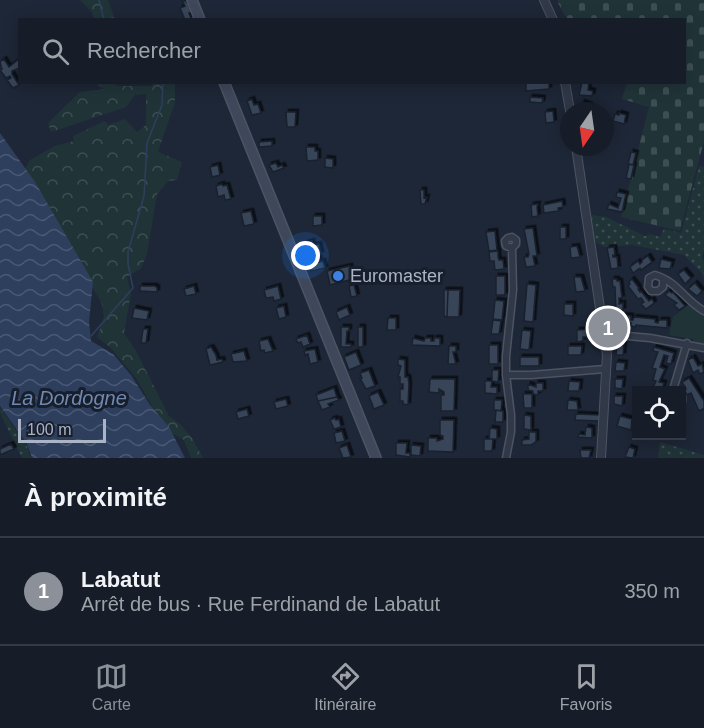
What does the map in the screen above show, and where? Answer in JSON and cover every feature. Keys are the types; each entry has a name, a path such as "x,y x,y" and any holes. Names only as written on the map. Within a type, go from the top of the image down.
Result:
{"main road":[{"path":"192,0 199,18"},
{"path":"225,84 376,458"}],"street":[{"path":"544,0 553,18"},
{"path":"565,84 568,102"},
{"path":"577,156 607,356 601,458"},
{"path":"506,458 511,432 506,350 513,290 512,248"},
{"path":"663,280 675,284 693,305 704,311"},
{"path":"604,334 650,338 704,348"},
{"path":"674,386 687,344"},
{"path":"506,375 605,369"}],"green space":[{"path":"80,0 108,0 115,18 94,18 92,12"},
{"path":"558,0 704,0 704,141 680,231 621,217 649,107 622,99 627,84 686,84 686,18 566,18"},
{"path":"97,84 152,86 153,84 175,84 175,102 158,152 182,162 177,180 168,181 157,194 147,254 141,268 127,277 131,293 124,333 136,351 169,416 180,424 192,438 203,458 191,458 184,440 165,429 136,378 110,347 97,337 104,317 102,304 25,169 30,160 55,146 74,141 73,136 105,121 108,125 125,119 137,132 146,125 146,94 135,95 126,107 51,132 48,123 80,92 105,89"},
{"path":"699,166 704,167 704,250 702,257 704,280 701,272 684,255 632,245 604,247 594,241 592,215 606,217 645,236 650,234 660,237 664,229 681,233"},
{"path":"690,304 704,313 704,345 694,342 693,339 669,335 673,317"},
{"path":"0,408 26,444 31,458 22,458 0,413"},
{"path":"660,442 704,455 704,458 658,458"}],"water":[{"name":"La Dordogne","path":"0,133 35,182 93,282 89,322 91,341 113,354 131,375 150,405 169,427 185,458 32,458 27,444 0,406"}],"building":[{"path":"182,0 188,4 191,18 184,18 180,8 185,6"},
{"path":"4,59 9,67 18,60 18,69 12,71 12,74 19,85 13,88 7,80 11,78 10,76 6,78 0,70 2,69 0,62"},
{"path":"526,84 549,84 549,89 526,91"},
{"path":"582,84 589,84 588,90 593,91 592,96 579,95"},
{"path":"530,97 543,98 542,103 530,102"},
{"path":"252,99 254,105 258,104 261,113 252,115 247,101"},
{"path":"553,111 554,122 546,123 545,112"},
{"path":"286,112 296,112 295,127 287,127"},
{"path":"619,113 626,115 624,124 614,121 615,114 619,115"},
{"path":"272,141 272,146 259,147 259,142"},
{"path":"306,147 315,147 315,151 318,151 318,160 307,161"},
{"path":"631,152 636,153 633,165 628,164"},
{"path":"325,158 333,159 333,168 325,167"},
{"path":"276,163 278,167 282,165 284,168 273,172 269,165"},
{"path":"629,164 634,165 631,179 626,178"},
{"path":"218,165 220,175 212,177 210,167"},
{"path":"227,185 231,199 225,200 224,195 218,197 216,186"},
{"path":"420,190 424,190 424,198 427,197 425,204 421,204"},
{"path":"617,192 626,194 622,212 607,209 609,204 618,208 621,198 616,197"},
{"path":"562,201 563,207 558,208 559,211 544,213 543,205"},
{"path":"538,204 538,216 532,217 531,205"},
{"path":"251,211 254,224 244,226 241,213"},
{"path":"313,216 322,216 322,225 313,226"},
{"path":"560,227 566,227 566,239 560,239"},
{"path":"533,228 537,256 533,256 535,266 526,267 524,257 528,257 529,254 524,229"},
{"path":"495,231 497,250 489,251 486,232"},
{"path":"312,241 313,245 319,244 321,254 313,254 314,259 319,258 320,262 309,264 305,243"},
{"path":"577,246 580,257 571,258 570,247"},
{"path":"614,247 613,257 617,257 618,268 611,269 607,248"},
{"path":"498,251 499,260 503,260 504,269 495,270 494,261 490,261 489,252"},
{"path":"648,256 652,262 633,273 630,267 638,261 640,264"},
{"path":"661,259 672,262 670,269 659,268"},
{"path":"323,261 325,268 311,271 309,264"},
{"path":"350,266 353,279 330,285 327,271"},
{"path":"684,270 691,278 685,284 678,274"},
{"path":"496,276 505,276 505,295 496,295"},
{"path":"574,277 581,277 585,291 576,292"},
{"path":"612,279 620,281 622,298 619,298 619,304 623,303 623,310 616,311 615,287 613,287"},
{"path":"632,279 640,292 649,301 652,299 654,303 646,309 641,304 644,302 641,298 638,299 628,286"},
{"path":"695,283 702,291 697,296 688,289"},
{"path":"527,284 536,285 533,322 524,321"},
{"path":"354,285 357,296 351,297 349,286"},
{"path":"140,286 155,286 157,292 140,291"},
{"path":"194,286 196,294 186,296 184,289"},
{"path":"278,286 281,299 274,301 273,297 266,298 264,290"},
{"path":"444,290 448,290 447,317 444,316"},
{"path":"448,290 460,290 459,317 447,317"},
{"path":"669,291 673,292 685,306 679,310 674,305 677,303 665,295"},
{"path":"495,300 504,301 502,320 493,319"},
{"path":"564,304 573,304 573,316 564,315"},
{"path":"284,306 286,317 279,319 276,308"},
{"path":"347,307 350,315 339,320 336,312"},
{"path":"134,308 149,311 147,320 132,318"},
{"path":"623,315 631,316 631,320 634,317 655,319 658,323 659,320 667,320 667,328 631,326 631,323 623,322"},
{"path":"388,318 396,318 396,330 387,330"},
{"path":"493,320 501,321 499,334 491,334"},
{"path":"341,327 349,327 346,344 351,344 351,347 341,347"},
{"path":"358,327 363,327 363,347 358,347"},
{"path":"143,329 148,329 146,343 141,343"},
{"path":"596,329 597,337 583,337 583,341 577,342 577,330"},
{"path":"522,330 531,331 529,350 520,349"},
{"path":"307,335 310,344 303,347 296,339"},
{"path":"413,338 424,341 425,338 431,338 431,341 434,341 434,338 440,338 440,346 412,345"},
{"path":"268,339 273,351 265,353 264,350 261,351 259,341"},
{"path":"489,345 498,345 498,364 489,364"},
{"path":"617,345 624,345 623,355 616,355"},
{"path":"449,346 456,346 456,352 453,352 456,364 448,364"},
{"path":"568,346 582,346 581,355 568,355"},
{"path":"211,347 217,360 222,359 223,362 210,365 206,349"},
{"path":"654,347 674,353 671,364 666,363 668,356 664,355 660,367 665,369 659,382 664,383 663,386 654,386 656,369 652,368 658,352 653,351"},
{"path":"315,349 318,362 310,364 308,354 305,355 304,351"},
{"path":"244,351 247,361 233,362 231,354"},
{"path":"356,352 361,365 349,370 344,357"},
{"path":"520,357 539,357 539,366 520,366"},
{"path":"693,357 698,366 702,364 704,372 700,374 698,370 693,373 688,360"},
{"path":"398,359 405,360 405,377 408,377 409,384 408,405 400,401 400,389 403,389 403,384 400,384 400,377 398,377 401,366 398,365"},
{"path":"616,362 625,363 624,371 615,371"},
{"path":"369,370 375,386 366,389 360,373"},
{"path":"492,370 499,370 498,382 492,381"},
{"path":"689,378 704,401 704,410 699,411 691,393 686,393 686,386 682,382"},
{"path":"430,379 455,379 454,411 441,411 441,395 444,395 444,392 439,389 439,393 429,392"},
{"path":"615,379 623,379 622,389 615,388"},
{"path":"485,381 492,381 491,387 497,387 497,394 485,393"},
{"path":"569,381 580,382 579,391 568,391"},
{"path":"536,383 543,383 543,391 538,391 538,395 528,390 528,384 536,387"},
{"path":"334,388 337,397 318,401 316,395"},
{"path":"378,392 384,405 374,409 369,396"},
{"path":"523,394 532,394 532,408 524,408"},
{"path":"614,396 623,396 622,406 614,404"},
{"path":"337,397 339,400 328,404 330,407 322,410 318,401"},
{"path":"286,399 288,406 276,409 274,402"},
{"path":"494,400 502,400 501,411 494,410"},
{"path":"568,400 577,401 578,410 567,410"},
{"path":"247,409 249,416 238,419 236,412"},
{"path":"496,410 503,411 503,422 495,422"},
{"path":"576,414 600,415 600,421 575,420"},
{"path":"524,415 531,416 531,430 524,429"},
{"path":"620,416 632,419 631,430 617,426"},
{"path":"339,419 341,427 334,429 330,420"},
{"path":"440,420 454,420 453,452 428,451 428,438 437,438 437,441 443,439 440,435"},
{"path":"586,427 592,428 592,438 578,437 579,434 585,435"},
{"path":"490,428 497,429 497,439 489,439"},
{"path":"342,431 345,441 336,443 334,433"},
{"path":"529,432 536,432 536,442 531,445 522,445 522,440 529,439"},
{"path":"484,439 493,439 492,451 484,451"},
{"path":"396,443 407,443 406,453 410,453 410,457 396,455"},
{"path":"11,444 14,449 0,455 0,449"},
{"path":"347,445 351,457 343,458 339,448"},
{"path":"411,445 421,446 420,456 411,455"},
{"path":"629,447 635,449 633,458 625,457"},
{"path":"580,450 591,450 589,458 581,458"}],"waterway":[{"path":"99,0 104,18"},
{"path":"91,336 133,288 128,252 144,196 147,143 162,105 163,84"}],"place":[{"name":"Euromaster","path":"338,276"},
{"name":"Labatut","path":"608,328"}]}
